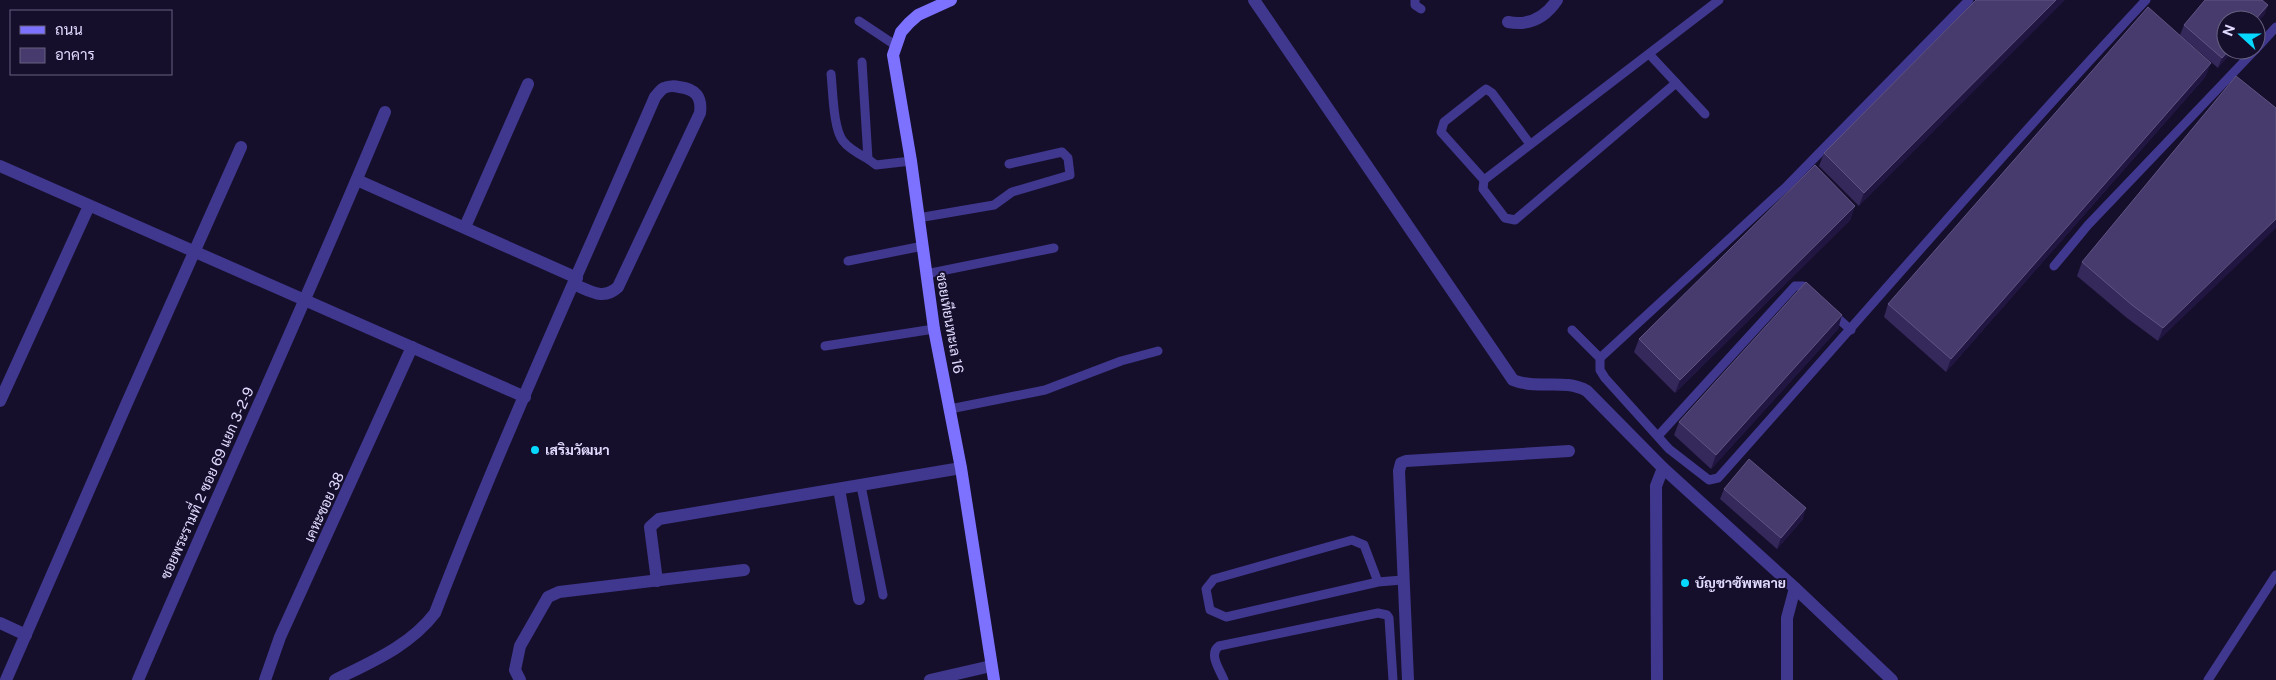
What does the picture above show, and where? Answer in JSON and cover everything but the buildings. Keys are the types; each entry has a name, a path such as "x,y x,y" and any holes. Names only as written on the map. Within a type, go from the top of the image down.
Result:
{"street":[{"path":"895,45 901,32 918,15 952,0"},
{"path":"1254,0 1513,380 1527,385 1578,386 1587,391 1663,468 1795,588 1892,680"},
{"path":"1508,22 1523,25 1548,12 1557,0"},
{"name":"ซอยเทียนทะเล 16","path":"895,45 892,55 911,161 934,329 961,468 994,680"},
{"path":"465,228 528,84"},
{"path":"335,680 391,652 412,638 425,627 435,613 525,397 575,281 655,97 663,88 673,86 687,88 696,93 701,102 700,113 672,176 618,287 611,294 603,295 575,281 465,228 357,180"},
{"name":"ซอยพระรามที่ 2 ซอย 69 แยก 3-2-9","path":"138,680 273,369 306,299 385,112"},
{"path":"6,680 241,147"},
{"path":"0,166 194,252 306,299 525,397"},
{"path":"0,402 89,206"},
{"name":"เคหะซอย 38","path":"265,680 280,637 412,347"},
{"path":"1408,680 1402,580 1399,471 1401,463 1406,461 1569,451"},
{"path":"657,581 650,528 659,519 961,468"},
{"path":"1657,680 1656,486 1663,468"},
{"path":"839,489 859,599"},
{"path":"520,680 515,670 520,646 548,597 559,592 744,570"},
{"path":"1787,680 1787,618 1795,588"},
{"path":"0,623 26,635"},
{"path":"930,680 991,666"}],"lane":[{"path":"1415,0 1415,5 1420,9"},
{"path":"1676,83 1516,220 1505,218 1483,190 1484,180 1650,55 1719,0"},
{"path":"1600,358 1810,169 1969,0"},
{"path":"1572,330 1600,358 1600,370 1605,378 1669,449 1709,480 1718,478 1851,330 2014,142 2146,0"},
{"path":"859,21 895,45"},
{"path":"2266,37 2276,27"},
{"path":"1650,55 1705,114"},
{"path":"2054,266 2088,225 2245,60"},
{"path":"862,62 868,159"},
{"path":"831,74 837,128 841,139 848,147 876,165 911,161"},
{"path":"1484,180 1442,132 1444,122 1474,98 1486,89 1489,90 1530,144"},
{"path":"918,218 994,205 1012,192 1070,175 1068,158 1062,152 1009,164"},
{"path":"848,261 923,246"},
{"path":"926,274 1054,248"},
{"path":"1658,436 1795,286 1804,286 1851,330"},
{"path":"825,346 934,329"},
{"path":"950,409 1045,390 1121,361 1158,351"},
{"path":"861,486 883,595"},
{"path":"1378,582 1364,545 1352,540 1214,579 1206,588 1210,610 1226,617 1378,582 1402,580"},
{"path":"2208,680 2276,575"},
{"path":"1224,680 1214,656 1215,649 1219,646 1378,613 1387,615 1389,618 1394,680"}],"place":[{"name":"เสริมวัฒนา","path":"535,450"},
{"name":"บัญชาซัพพลาย","path":"1685,583"}]}
